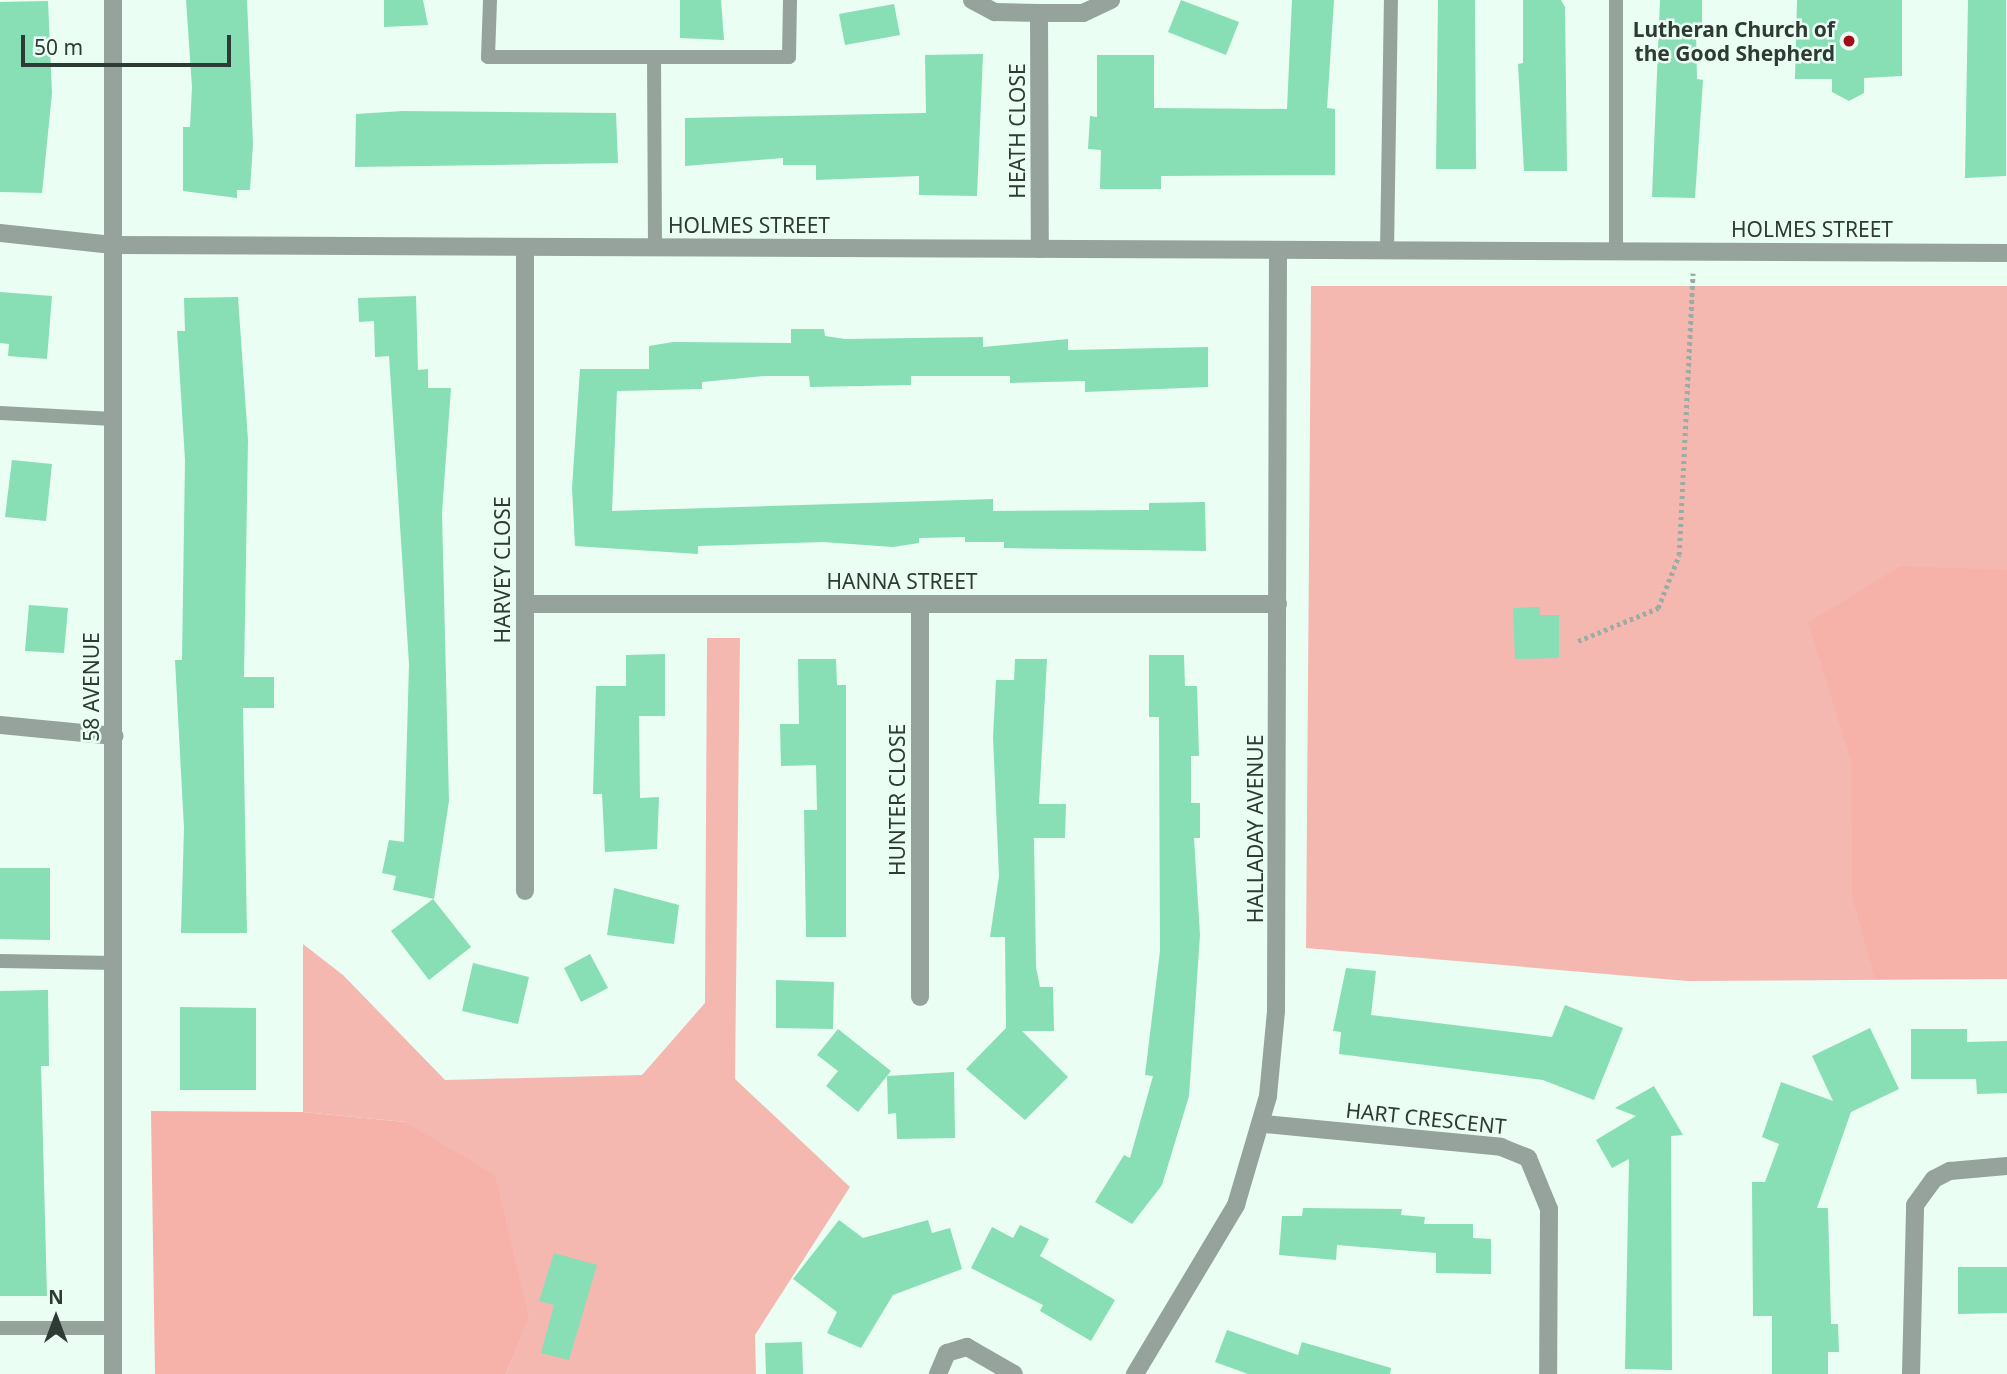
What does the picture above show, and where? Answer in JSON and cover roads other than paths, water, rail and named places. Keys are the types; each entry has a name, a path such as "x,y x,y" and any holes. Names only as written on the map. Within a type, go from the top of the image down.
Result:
{"street":[{"name":"58 AVENUE","path":"113,0 113,1374"},
{"path":"972,0 995,12 1039,13 1083,13 1111,0"},
{"name":"HEATH CLOSE","path":"1039,13 1040,249"},
{"name":"HOLMES STREET","path":"0,233 112,246 2007,253"},
{"name":"HARVEY CLOSE","path":"525,248 525,891"},
{"name":"HALLADAY AVENUE","path":"1135,1374 1219,1240 1264,1124 1276,1011 1278,250"},
{"name":"HANNA STREET","path":"525,604 1278,604"},
{"name":"HUNTER CLOSE","path":"920,604 920,997"},
{"path":"0,725 114,736"},
{"name":"HART CRESCENT","path":"1264,1124 1501,1147 1528,1158 1549,1209 1548,1374"},
{"path":"1911,1374 1915,1205 1934,1179 1950,1171 2007,1166"},
{"path":"938,1374 947,1353 967,1348 1014,1374"}],"lane":[{"path":"490,0 488,57 789,57 790,0"},
{"path":"1387,251 1391,0"},
{"path":"1616,0 1616,252"},
{"path":"654,57 655,248"},
{"path":"0,413 113,419"},
{"path":"0,961 115,963"},
{"path":"0,1328 113,1328"}],"place":[{"name":"Lutheran Church of the Good Shepherd","path":"1849,41"}]}
